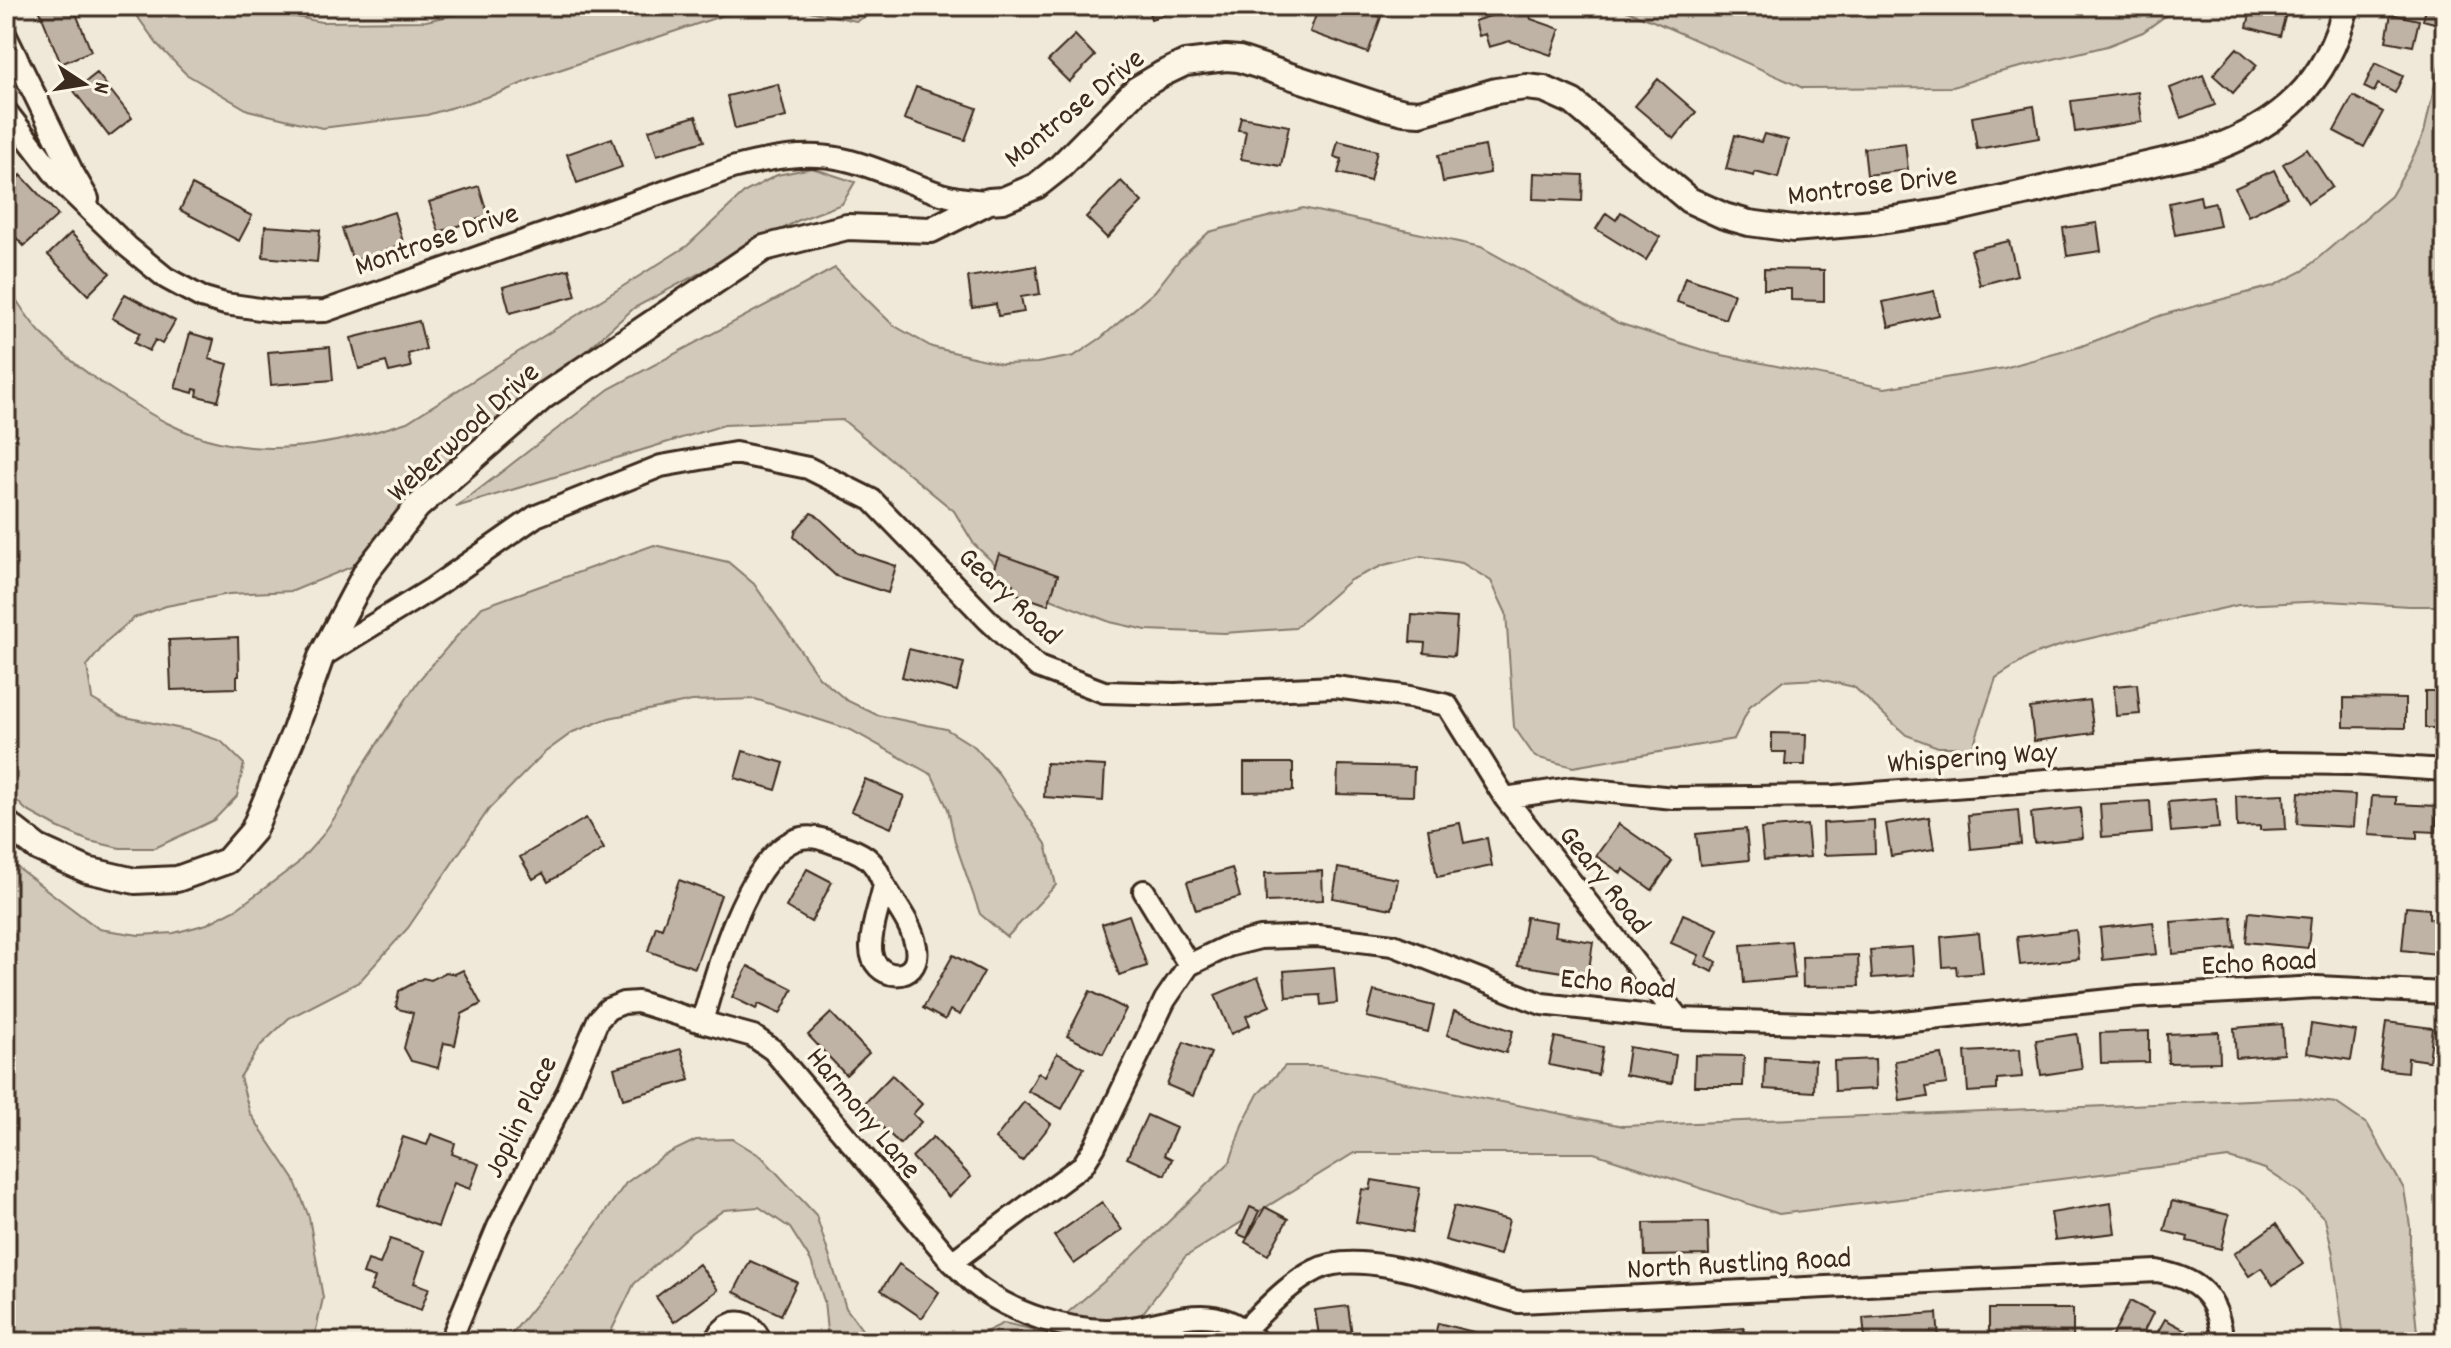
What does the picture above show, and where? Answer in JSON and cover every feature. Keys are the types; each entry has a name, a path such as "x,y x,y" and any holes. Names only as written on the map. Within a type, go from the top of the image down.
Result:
{"street":[{"name":"Montrose Drive","path":"6,111 60,181 166,278 201,297 251,310 306,312 325,311 756,162 806,156 841,159 941,194 965,199 1003,200 1036,186 1060,167 1137,89 1185,63 1226,58 1260,65 1404,112 1420,113 1511,89 1544,89 1573,102 1689,200 1724,216 1772,228 1793,229 1874,222 2011,197 2228,144 2268,124 2301,96 2334,42 2346,6"},
{"path":"6,36 72,171 101,220"},
{"name":"Weberwood Drive","path":"6,823 38,848 87,870 135,881 177,879 227,861 253,831 294,733 321,657 366,572 417,507 544,396 764,248 847,227 931,230 989,201"},
{"name":"Geary Road","path":"321,657 433,588 536,516 661,466 735,453 808,468 872,500 1038,667 1104,692 1175,694 1335,687 1447,705 1505,798 1679,1019"},
{"name":"Whispering Way","path":"1505,798 1571,788 1674,798 1835,796 2269,763 2445,770"},
{"path":"702,1022 717,965 734,923 760,874 785,846 811,836 843,846 871,859 884,885"},
{"path":"1144,891 1189,965"},
{"name":"Echo Road","path":"952,1262 1083,1165 1165,1000 1189,965 1228,946 1260,938 1318,936 1393,945 1542,1004 1679,1019 1874,1025 2138,997 2258,990 2317,987 2445,993"},
{"name":"Joplin Place","path":"450,1342 498,1227 568,1091 598,1020 608,1009 623,1003 638,1002 702,1022"},
{"name":"Harmony Lane","path":"702,1022 753,1036 773,1050 952,1262 982,1291 1015,1308 1081,1328 1108,1330 1155,1325 1193,1315 1219,1317 1251,1336"},
{"name":"North Rustling Road","path":"1251,1336 1295,1283 1317,1269 1336,1262 1385,1266 1519,1302 2157,1271 2178,1275 2195,1283 2207,1294 2217,1313 2223,1342"},
{"path":"714,1342 719,1331 741,1322 754,1329 761,1342"}],"shaded area":[{"path":"130,6 267,6 288,15 321,22 426,21 493,6 889,6 856,21 800,9 764,8 724,15 532,79 500,93 427,115 322,128 248,110 186,74 157,44"},
{"path":"1606,6 1846,6 1869,12 1904,15 1938,6 2175,6 2143,32 2107,46 1988,75 1953,87 1803,88 1653,21"},
{"path":"2445,40 2445,606 2328,601 2238,605 2065,644 2031,656 1996,678 1973,747 1938,747 1906,735 1854,687 1819,679 1782,681 1750,706 1734,739 1573,767 1535,757 1514,727 1506,613 1491,581 1462,563 1421,556 1384,565 1350,580 1295,628 1224,633 1146,630 1110,622 1035,593 1004,573 974,544 954,511 843,420 724,425 456,507 609,389 835,268 893,325 932,347 1002,364 1037,363 1074,356 1101,338 1155,291 1180,259 1209,232 1303,208 1481,247 1618,323 1712,353 1885,388 2004,368 2079,347 2162,315 2273,286 2303,271 2391,196 2424,133"},
{"path":"812,168 855,182 842,204 799,220 634,308 397,519 356,565 293,591 229,594 166,606 134,618 108,640 87,666 92,699 121,716 191,731 221,741 244,764 237,796 214,820 155,848 120,848 89,841 57,827 26,810 6,790 6,285 37,329 60,351 99,382 167,423 205,439 242,446 314,445 407,422 687,246 745,192 777,175"},
{"path":"654,545 728,562 754,584 819,677 846,700 877,715 946,729 975,747 999,774 1046,844 1056,885 1007,937 980,914 955,842 948,809 932,775 851,730 755,699 692,701 609,718 573,732 544,753 489,809 408,928 359,982 289,1018 261,1045 240,1077 250,1113 294,1179 309,1217 323,1298 311,1342 6,1342 6,859 99,929 139,935 174,933 207,924 238,908 297,864 322,836 418,681 482,607"},
{"path":"1285,1066 1320,1066 1623,1126 2298,1098 2336,1103 2368,1125 2404,1189 2410,1226 2410,1262 2418,1342 2341,1342 2343,1332 2333,1254 2325,1219 2299,1192 2265,1169 2229,1158 1779,1214 1594,1153 1354,1153 1185,1257 1121,1342 965,1342 1004,1323 1045,1332 1127,1262 1230,1162 1242,1125 1258,1094"},
{"path":"733,1139 762,1157 816,1215 846,1308 866,1335 878,1342 828,1342 824,1301 811,1261 790,1228 759,1207 724,1210 692,1232 634,1284 606,1342 505,1342 563,1271 626,1183 663,1156 696,1140"}],"building":[{"path":"40,6 73,6 91,51 61,64"},
{"path":"1147,6 1191,6 1151,19"},
{"path":"1319,6 1350,6 1381,17 1368,53 1310,32"},
{"path":"1527,6 1531,19 1560,29 1551,55 1510,41 1489,47 1485,34 1478,36 1474,21"},
{"path":"2252,6 2288,6 2280,36 2247,27"},
{"path":"2427,6 2445,8 2442,25 2423,20"},
{"path":"2391,14 2419,20 2413,46 2386,41"},
{"path":"1075,35 1095,56 1069,82 1048,61"},
{"path":"2237,48 2257,65 2233,93 2213,75"},
{"path":"2375,63 2403,76 2395,93 2378,84 2374,92 2364,87"},
{"path":"97,73 132,118 109,136 74,91"},
{"path":"2203,75 2215,105 2181,118 2170,88"},
{"path":"1658,79 1696,112 1674,139 1635,106"},
{"path":"778,84 786,117 735,129 727,96"},
{"path":"916,87 977,108 965,140 904,119"},
{"path":"2138,92 2142,122 2075,132 2071,101"},
{"path":"2353,96 2383,112 2364,147 2334,131"},
{"path":"2034,106 2039,138 1977,149 1972,117"},
{"path":"696,116 704,141 657,155 649,130"},
{"path":"1241,117 1289,126 1281,166 1241,159 1246,131 1238,130"},
{"path":"1764,134 1788,140 1778,178 1726,169 1735,135 1761,142"},
{"path":"612,138 622,167 577,183 567,154"},
{"path":"1338,141 1377,151 1370,181 1338,173 1342,159 1334,157"},
{"path":"1905,143 1908,170 1867,175 1864,148"},
{"path":"1485,146 1490,173 1443,182 1438,155"},
{"path":"2307,149 2332,187 2308,203 2283,164"},
{"path":"2274,170 2287,197 2248,216 2235,188"},
{"path":"1534,173 1583,175 1582,201 1533,199"},
{"path":"21,175 58,215 24,246 6,227 6,189"},
{"path":"1121,181 1142,202 1107,238 1086,217"},
{"path":"192,185 252,216 239,241 180,210"},
{"path":"479,186 488,216 439,232 429,202"},
{"path":"2200,196 2202,206 2215,203 2220,226 2175,235 2169,203"},
{"path":"394,212 404,245 353,261 342,229"},
{"path":"1621,212 1660,237 1646,260 1596,229 1606,213 1616,220"},
{"path":"2097,223 2101,251 2067,256 2063,228"},
{"path":"265,226 320,230 317,262 263,257"},
{"path":"71,233 110,273 88,295 48,255"},
{"path":"2009,241 2017,275 1980,285 1971,250"},
{"path":"1036,266 1040,294 1021,297 1024,312 998,316 996,304 972,308 968,277"},
{"path":"569,269 576,296 510,313 503,287"},
{"path":"1764,269 1824,270 1824,301 1791,300 1791,289 1764,289"},
{"path":"1685,277 1734,294 1725,319 1677,302"},
{"path":"1934,291 1939,315 1889,327 1883,302"},
{"path":"125,294 175,321 162,344 155,340 149,351 134,343 140,333 112,318"},
{"path":"419,321 426,349 408,354 411,367 389,372 386,362 359,369 351,338"},
{"path":"190,333 214,340 209,359 228,364 218,401 197,396 198,390 194,389 193,393 175,388"},
{"path":"330,347 333,380 271,385 268,352"},
{"path":"811,513 857,553 896,566 888,593 836,576 794,537 796,530"},
{"path":"999,554 1058,575 1048,605 1011,592 1013,584 991,576"},
{"path":"1412,615 1457,618 1454,656 1424,653 1425,643 1410,642"},
{"path":"238,637 237,688 171,690 169,640"},
{"path":"909,649 964,663 957,691 902,677"},
{"path":"2137,684 2140,714 2116,716 2114,686"},
{"path":"2425,691 2445,691 2445,728 2425,728"},
{"path":"2344,698 2405,699 2405,728 2344,727"},
{"path":"2089,700 2094,733 2034,741 2030,708"},
{"path":"1772,733 1806,734 1805,765 1785,765 1786,752 1772,752"},
{"path":"743,751 784,763 776,790 735,778"},
{"path":"1046,763 1105,766 1103,801 1044,797"},
{"path":"1244,763 1293,763 1293,791 1244,792"},
{"path":"1338,765 1414,767 1413,796 1337,794"},
{"path":"865,779 904,796 891,828 851,811"},
{"path":"2299,792 2355,795 2353,827 2297,824"},
{"path":"2284,794 2286,829 2237,827 2236,796"},
{"path":"2372,796 2396,797 2396,804 2437,806 2436,832 2417,831 2417,838 2369,835"},
{"path":"2216,798 2219,828 2171,832 2168,802"},
{"path":"2150,801 2152,833 2102,837 2100,804"},
{"path":"2080,808 2083,838 2034,843 2031,813"},
{"path":"2018,810 2021,844 1971,849 1968,815"},
{"path":"1929,817 1934,849 1891,856 1886,824"},
{"path":"586,818 604,849 548,882 543,873 533,879 520,857"},
{"path":"1874,820 1875,853 1824,855 1823,823"},
{"path":"1460,823 1464,843 1487,838 1492,866 1437,877 1428,829"},
{"path":"1619,824 1672,861 1652,890 1623,869 1621,873 1596,856"},
{"path":"1807,825 1810,857 1764,860 1761,829"},
{"path":"1746,829 1749,860 1700,865 1696,834"},
{"path":"1232,868 1240,897 1196,910 1187,882"},
{"path":"1338,868 1398,879 1392,909 1333,898"},
{"path":"807,869 832,882 811,922 786,907"},
{"path":"1322,871 1323,900 1266,902 1265,873"},
{"path":"679,880 721,895 695,968 648,951 656,926 662,928"},
{"path":"2406,907 2429,909 2429,918 2445,920 2445,955 2402,950"},
{"path":"2249,912 2311,918 2308,948 2246,942"},
{"path":"1683,914 1718,929 1707,957 1717,962 1713,972 1695,964 1699,955 1671,943"},
{"path":"1129,915 1147,966 1119,975 1102,924"},
{"path":"1526,917 1557,922 1555,936 1593,942 1588,976 1518,965"},
{"path":"2232,917 2235,948 2173,954 2171,922"},
{"path":"2153,922 2157,954 2103,960 2100,928"},
{"path":"2076,930 2079,959 2020,965 2017,937"},
{"path":"1979,933 1983,973 1957,975 1956,966 1943,967 1941,937"},
{"path":"1791,941 1795,978 1744,983 1741,945"},
{"path":"1912,947 1914,975 1872,978 1870,950"},
{"path":"953,955 984,972 960,1015 950,1010 945,1020 923,1008"},
{"path":"1858,955 1859,986 1803,987 1802,957"},
{"path":"748,966 793,989 780,1014 759,1004 756,1009 732,997"},
{"path":"1334,967 1337,1003 1321,1005 1320,995 1286,997 1284,971"},
{"path":"463,970 481,1004 462,1014 455,1045 444,1043 438,1068 411,1061 404,1048 413,1013 396,1006 399,991 423,978 431,980 446,972 455,974"},
{"path":"1258,977 1270,1006 1246,1016 1250,1025 1231,1034 1215,995"},
{"path":"1090,991 1126,1009 1103,1054 1067,1036"},
{"path":"1374,991 1434,1006 1428,1032 1367,1017"},
{"path":"1454,1011 1513,1031 1506,1053 1447,1035"},
{"path":"831,1013 869,1053 846,1075 808,1035"},
{"path":"2386,1022 2433,1028 2429,1061 2408,1058 2407,1072 2380,1069"},
{"path":"2282,1024 2284,1054 2236,1058 2234,1028"},
{"path":"2311,1024 2356,1031 2351,1060 2307,1053"},
{"path":"2149,1031 2149,1062 2101,1063 2100,1033"},
{"path":"2219,1032 2220,1062 2168,1063 2167,1034"},
{"path":"2077,1034 2082,1069 2041,1075 2036,1040"},
{"path":"1555,1037 1603,1047 1598,1075 1549,1065"},
{"path":"1184,1042 1211,1053 1193,1096 1167,1085"},
{"path":"1629,1047 1676,1055 1672,1083 1625,1075"},
{"path":"681,1049 690,1080 623,1099 614,1068"},
{"path":"2020,1049 2022,1077 1997,1079 1997,1090 1968,1092 1965,1052"},
{"path":"1057,1053 1084,1068 1062,1109 1028,1091 1038,1073 1045,1076"},
{"path":"1942,1054 1947,1084 1926,1087 1928,1097 1900,1101 1895,1061"},
{"path":"1695,1055 1744,1056 1743,1086 1694,1086"},
{"path":"1765,1057 1815,1060 1814,1092 1764,1089"},
{"path":"1875,1059 1876,1089 1835,1091 1834,1061"},
{"path":"892,1075 922,1104 913,1114 921,1122 900,1144 861,1107"},
{"path":"1024,1102 1051,1124 1022,1161 995,1139"},
{"path":"1147,1115 1176,1128 1164,1155 1172,1159 1165,1175 1127,1158"},
{"path":"431,1134 455,1143 452,1154 479,1164 470,1189 454,1183 438,1227 378,1205 403,1137 427,1145"},
{"path":"933,1137 971,1177 949,1197 912,1157"},
{"path":"1372,1180 1420,1188 1412,1232 1356,1222 1362,1189 1370,1190"},
{"path":"2172,1201 2229,1215 2221,1249 2187,1241 2188,1237 2164,1231"},
{"path":"1102,1202 1122,1230 1074,1264 1054,1236"},
{"path":"2111,1203 2115,1233 2055,1240 2051,1213"},
{"path":"1454,1206 1509,1220 1500,1255 1445,1240"},
{"path":"1250,1207 1259,1211 1247,1238 1238,1234"},
{"path":"1265,1207 1288,1219 1268,1255 1245,1242"},
{"path":"1708,1222 1709,1255 1645,1256 1644,1223"},
{"path":"2276,1224 2303,1264 2273,1285 2261,1268 2249,1276 2234,1254"},
{"path":"390,1239 425,1251 414,1283 429,1288 421,1310 370,1291 375,1278 363,1274 368,1260 380,1264"},
{"path":"750,1261 797,1282 781,1315 734,1292"},
{"path":"699,1264 718,1290 674,1322 656,1297"},
{"path":"899,1264 939,1292 922,1318 881,1290"},
{"path":"2130,1301 2153,1313 2144,1331 2155,1337 2165,1319 2189,1332 2184,1342 2109,1342"},
{"path":"1348,1306 1353,1342 1320,1342 1315,1310"},
{"path":"1989,1309 2073,1309 2073,1342 1989,1342"},
{"path":"1937,1313 1939,1342 1894,1342 1894,1337 1865,1339 1863,1318"},
{"path":"1438,1323 1501,1339 1500,1342 1433,1342"},
{"path":"1744,1328 1745,1342 1685,1342 1684,1333"},
{"path":"1624,1335 1625,1342 1567,1342 1567,1338"}]}
